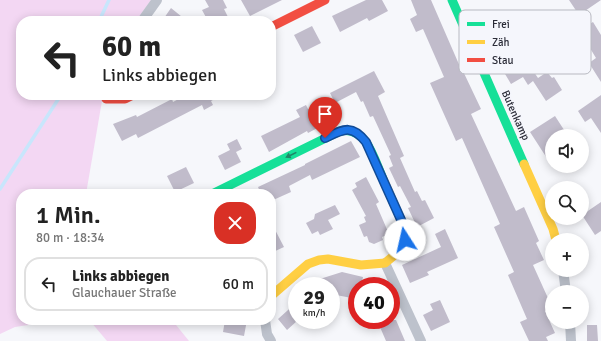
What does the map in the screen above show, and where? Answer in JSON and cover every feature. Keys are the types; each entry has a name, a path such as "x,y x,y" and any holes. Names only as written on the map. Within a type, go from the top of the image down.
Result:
{"street":[{"path":"146,16 157,0"},
{"path":"276,24 325,0"},
{"name":"Butenkamp","path":"452,0 459,16"},
{"name":"Butenkamp","path":"485,74 554,233"},
{"path":"222,189 340,131 349,129 358,132 366,142 402,222 405,240 397,253 385,263 360,265 328,259 318,260 308,264 276,292"},
{"path":"385,263 421,341"},
{"path":"266,325 267,334 271,341"},
{"path":"570,329 571,341"}],"shaded area":[{"path":"0,0 151,0 140,16 16,16 16,100 102,100 87,189 16,189 16,325 28,325 15,327 0,334"},
{"path":"94,325 176,325 189,341 107,341"}],"building":[{"path":"205,0 223,0 227,8 224,9 228,16 205,16 202,10 209,7"},
{"path":"241,0 282,0 250,16"},
{"path":"366,0 382,0 388,11 369,21 367,18 340,32 332,16"},
{"path":"411,0 431,0 459,64 459,74 464,74 481,109 471,114 516,211 524,207 539,241 536,243 544,260 533,265 545,292 545,329 553,329 555,333 546,337 548,341 529,341 520,322 527,319 508,275 514,272 494,227 500,224 462,138 456,141 430,83 444,77 423,29 416,32 410,19 417,15"},
{"path":"569,0 601,0 586,10 576,10"},
{"path":"171,8 181,16 165,16"},
{"path":"593,22 601,35 601,82 591,66 591,62 596,58 591,50 591,23"},
{"path":"312,26 321,43 303,52 294,35"},
{"path":"374,71 385,92 378,96 404,156 400,158 415,192 417,191 422,201 425,200 434,218 417,227 408,208 411,207 400,186 398,187 389,168 393,166 389,156 391,155 373,116 370,117 363,101 361,102 356,92 335,103 330,93"},
{"path":"505,74 535,74 538,78 544,74 549,74 552,78 554,77 562,90 546,101 533,81 528,85 523,77 511,84"},
{"path":"601,95 601,133 591,118 585,122 578,111"},
{"path":"170,100 172,100 173,102 177,100 213,100 211,101 213,105 204,110 202,105 138,138 136,134 122,141 113,124 136,115 137,117"},
{"path":"327,101 335,117 324,122 325,124 308,133 307,131 269,152 261,136 300,117 296,110 306,105 308,109 313,107 315,108"},
{"path":"555,116 563,129 545,129 545,155 530,132"},
{"path":"237,139 242,149 236,152 241,162 225,170 218,156 230,150 227,144"},
{"path":"351,141 360,157 312,180 310,175 289,186 291,192 276,199 276,189 259,189 258,187"},
{"path":"186,167 194,183 181,189 174,189 167,176"},
{"path":"366,177 379,202 376,204 389,234 382,237 383,240 374,244 369,242 367,236 364,237 359,225 366,222 364,217 366,216 352,190 357,187 355,183"},
{"path":"601,202 601,231 595,235 588,225 589,210"},
{"path":"335,205 340,214 328,220 333,229 320,235 318,231 312,234 306,223 314,219 315,214"},
{"path":"445,229 458,258 427,272 429,275 410,283 402,265 441,247 435,234"},
{"path":"276,232 284,247 276,251"},
{"path":"342,272 363,277 348,277 348,297 340,296 340,277 326,277"},
{"path":"440,300 450,322 431,331 423,315 433,310 430,304"},
{"path":"288,310 288,329 287,330 278,319"},
{"path":"224,325 246,325 244,336 223,332"},
{"path":"589,325 597,325 598,341 587,341 587,329 589,329"},
{"path":"381,329 400,329 405,341 386,341"}],"waterway":[{"path":"101,16 109,0"},
{"path":"0,189 58,100"}],"traffic: fast":[{"path":"452,0 459,16"},
{"path":"484,74 524,164"},
{"path":"222,189 340,131 349,131 357,134 363,139 373,154 383,179"}],"traffic: slow":[{"path":"524,164 554,233"},
{"path":"276,292 308,264 319,260 328,259 361,265 385,263 397,253 405,240 402,222 383,179"}],"traffic: jam":[{"path":"276,24 325,0"}],"route":[{"path":"325,138 340,131 349,129 358,132 366,142 402,222 405,240"}]}
